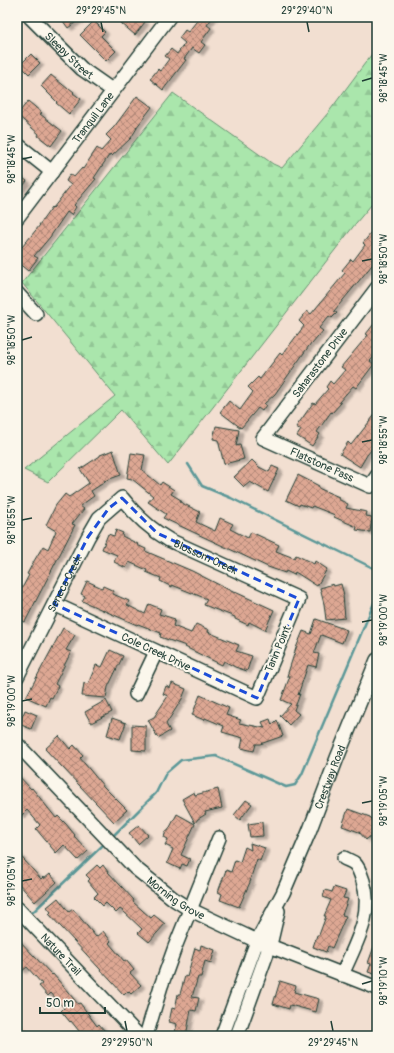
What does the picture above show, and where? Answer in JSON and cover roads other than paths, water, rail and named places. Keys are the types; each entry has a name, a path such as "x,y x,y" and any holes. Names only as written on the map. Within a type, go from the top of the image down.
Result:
{"street":[{"name":"Sleepy Street","path":"30,17 82,68 112,90"},
{"name":"Tranquil Lane","path":"17,218 112,90 169,17"},
{"path":"17,144 52,172"},
{"name":"Saharastone Drive","path":"263,438 377,288"},
{"path":"17,293 36,314"},
{"name":"Flatstone Pass","path":"263,438 370,486 377,476"},
{"name":"Blossom Creek","path":"122,498 144,523 169,540 299,599"},
{"name":"Seneca Creek","path":"17,677 99,518 122,498"},
{"name":"Tarin Point","path":"258,698 299,599"},
{"name":"Cole Creek Drive","path":"54,604 258,698"},
{"path":"136,694 156,652"},
{"name":"Crestway Road","path":"222,1036 256,941 283,893 309,832 377,660"},
{"name":"Morning Grove","path":"17,744 135,868 162,891 191,910 256,941 270,945 377,988"},
{"path":"146,1036 161,986 175,947 220,838"},
{"path":"342,975 364,923 367,901 366,889 361,873 355,864 344,858"},
{"name":"Crestway Road","path":"237,1036 270,945 283,893"},
{"name":"Nature Trail","path":"17,908 139,1036"}],"waterway":[{"path":"188,464 202,486 231,498 377,570"},
{"path":"114,835 156,793 166,773 181,760 216,756 286,787 295,785 302,774 377,596"},
{"path":"33,912 102,846"}]}
